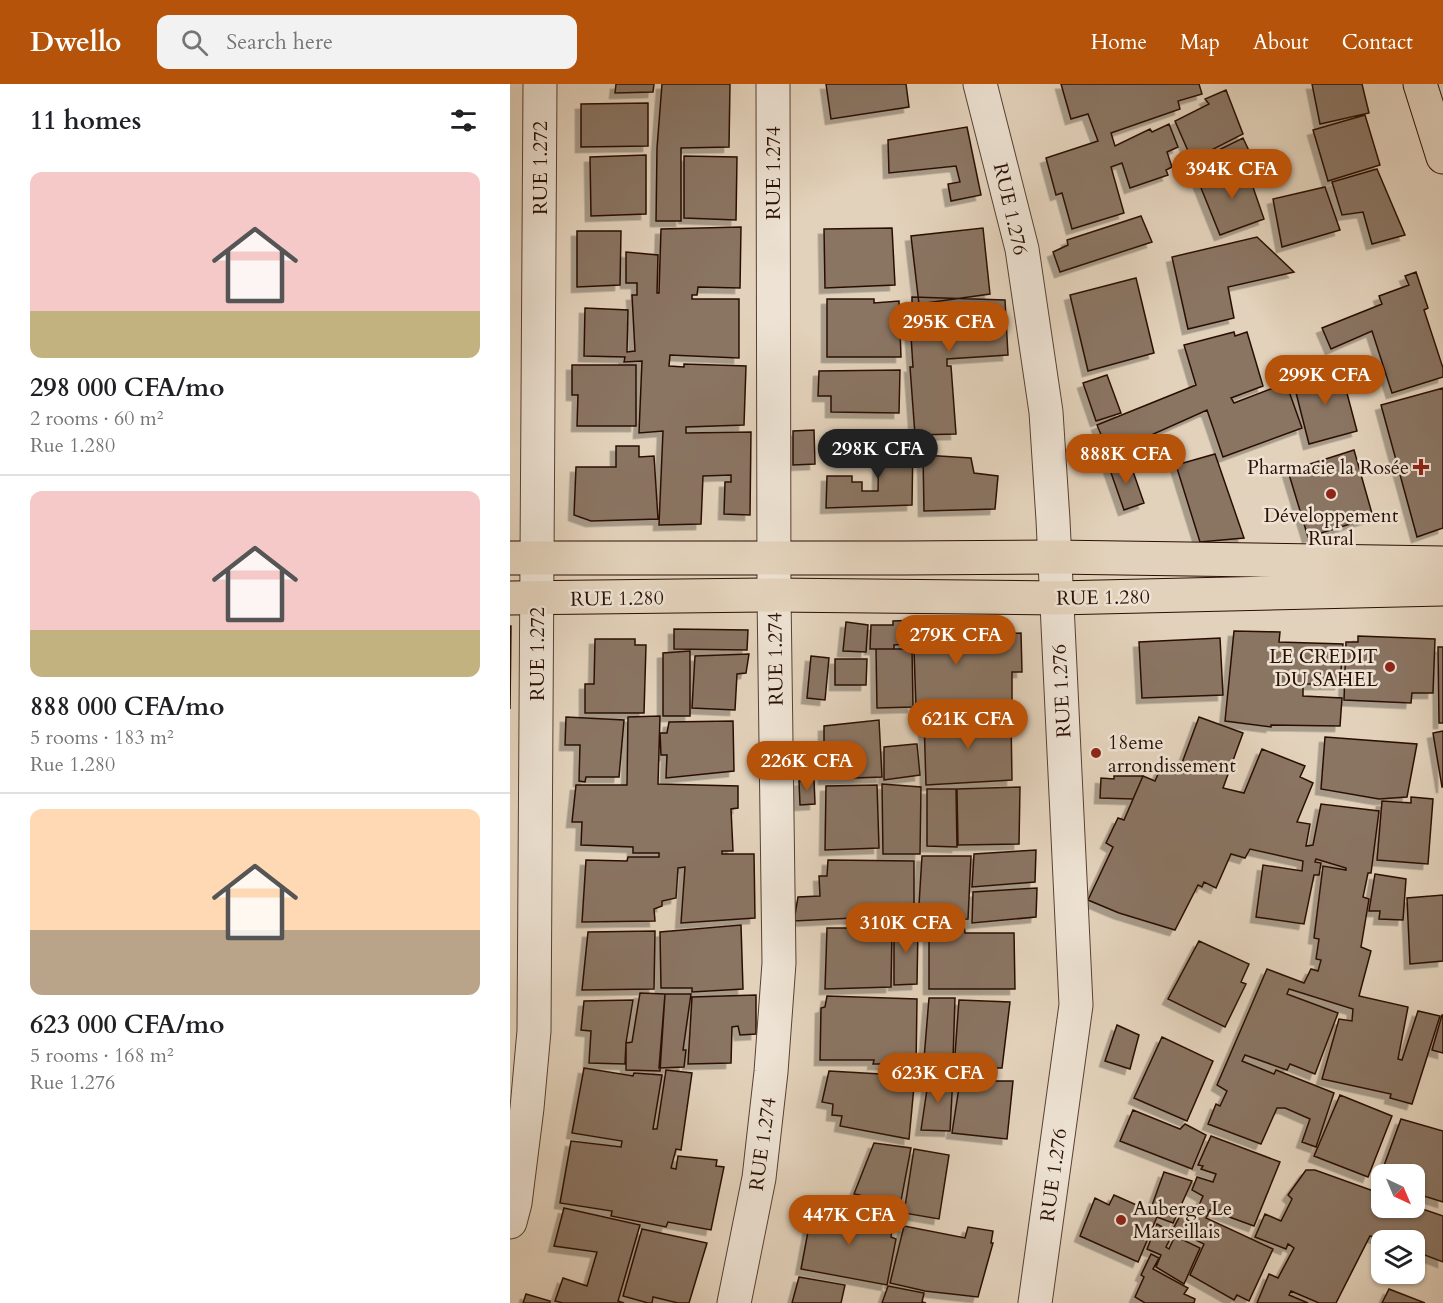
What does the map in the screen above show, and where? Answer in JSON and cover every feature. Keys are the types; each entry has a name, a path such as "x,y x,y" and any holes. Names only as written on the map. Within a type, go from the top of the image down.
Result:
{"main road":[{"path":"1420,84 1443,157"},
{"name":"RUE 1.280","path":"524,558 1054,557 1443,563"},
{"name":"RUE 1.280","path":"524,599 774,595 1057,598 1443,589"}],"street":[{"name":"RUE 1.272","path":"510,1222 515,1203 528,1108 534,1031 524,558 540,84"},
{"name":"RUE 1.274","path":"734,1303 759,1178 771,1072 779,963 774,595 773,84"},
{"name":"RUE 1.276","path":"980,84 1023,249 1046,412 1076,1005 1035,1303"}],"building":[{"path":"616,84 654,84 653,92 615,93"},
{"path":"662,84 730,84 729,147 681,148 681,221 656,221 657,148"},
{"path":"826,84 906,84 909,107 831,119"},
{"path":"1061,84 1199,84 1202,94 1178,101 1180,109 1111,133 1115,146 1150,129 1152,132 1169,124 1178,147 1167,152 1172,167 1166,170 1168,175 1130,188 1122,163 1111,167 1124,213 1072,229 1062,193 1056,195 1046,158 1098,141 1088,114 1071,119"},
{"path":"1312,84 1362,84 1369,113 1320,124"},
{"path":"1226,90 1243,134 1192,160 1175,121 1209,104 1205,99"},
{"path":"648,103 648,146 581,147 581,104"},
{"path":"1365,115 1380,165 1328,181 1313,130"},
{"path":"967,127 981,195 951,201 948,184 960,182 956,166 889,173 888,140"},
{"path":"1243,138 1250,153 1197,181 1188,165"},
{"path":"646,155 646,214 591,216 590,157"},
{"path":"684,156 737,157 736,220 684,218"},
{"path":"1245,164 1264,219 1220,235 1199,183"},
{"path":"1377,169 1405,235 1372,244 1363,212 1342,215 1332,182"},
{"path":"1325,187 1340,230 1282,247 1273,199"},
{"path":"1141,216 1152,242 1060,272 1053,252 1068,245 1067,240"},
{"path":"741,227 740,288 698,287 697,295 692,295 692,299 739,299 739,358 670,355 669,366 684,367 684,364 746,366 744,425 686,427 686,433 751,432 750,515 724,514 725,482 731,482 731,475 703,476 701,524 659,525 663,431 639,433 642,361 624,362 625,357 584,356 585,308 628,310 627,352 635,351 632,295 637,295 637,283 626,283 626,252 658,255 657,293 659,293 661,229"},
{"path":"892,228 895,285 825,288 824,229"},
{"path":"983,228 990,294 919,304 911,236"},
{"path":"577,231 621,231 620,285 577,287"},
{"path":"1257,237 1294,272 1228,287 1234,318 1188,329 1172,257"},
{"path":"1416,272 1428,308 1424,310 1443,368 1443,377 1392,393 1372,331 1331,349 1322,328 1382,304 1379,296 1409,285 1405,276"},
{"path":"1136,278 1154,353 1088,371 1070,295"},
{"path":"912,297 1005,300 1008,355 947,359 947,366 951,366 956,434 915,435 910,367 913,367 910,321 912,321"},
{"path":"827,299 874,299 874,303 899,301 901,357 827,357"},
{"path":"1234,332 1235,336 1247,332 1263,386 1231,398 1234,403 1286,383 1302,428 1223,457 1207,410 1109,454 1097,425 1196,385 1184,345"},
{"path":"572,365 636,365 636,426 577,426 578,395 572,395"},
{"path":"1340,367 1357,431 1309,444 1293,381"},
{"path":"900,370 899,413 831,412 831,396 818,396 819,371"},
{"path":"1107,375 1121,413 1096,421 1083,383"},
{"name":"Pharmacie la Rosée","path":"1443,388 1443,528 1417,537 1381,405"},
{"path":"814,430 815,464 793,465 793,431"},
{"path":"879,440 913,440 912,505 826,508 827,476 852,476 852,482 862,482 862,491 878,491"},
{"path":"616,446 639,446 639,457 654,456 658,519 591,521 574,515 576,467 616,467"},
{"name":"Développement Rural","path":"1354,450 1373,517 1308,537 1288,471"},
{"path":"1215,454 1244,538 1200,542 1176,465"},
{"path":"923,455 971,458 974,473 998,476 995,509 924,511"},
{"path":"1129,460 1144,503 1124,510 1109,467"},
{"path":"918,620 918,626 934,626 934,636 1021,633 1022,672 1012,672 1012,706 925,712 925,708 916,707 914,650 918,649 919,643 894,645 894,649 870,649 871,625 893,625 893,621"},
{"path":"846,622 868,625 866,652 843,651"},
{"path":"510,626 511,626 510,709"},
{"path":"674,629 748,630 747,650 674,649"},
{"path":"1234,631 1280,632 1279,642 1343,644 1340,684 1303,684 1303,696 1342,698 1340,726 1271,725 1271,727 1225,721"},
{"name":"LE CREDIT DU SAHEL","path":"1358,636 1435,639 1433,693 1412,693 1411,703 1344,700 1346,642 1358,642"},
{"path":"1220,638 1223,695 1142,698 1139,642"},
{"path":"595,639 635,639 635,645 646,645 644,713 585,713 585,684 594,684"},
{"path":"1438,647 1443,647 1443,723 1439,723"},
{"path":"876,649 912,649 913,707 877,708"},
{"path":"690,651 690,716 663,716 663,653"},
{"path":"749,654 746,673 737,674 735,710 692,708 695,656"},
{"path":"811,656 829,658 825,700 807,698"},
{"path":"835,659 867,659 866,685 835,685"},
{"path":"660,716 658,784 738,786 738,808 731,809 733,851 722,851 722,854 754,854 755,918 681,923 685,867 678,868 676,898 662,901 662,906 654,909 655,921 582,922 586,860 627,861 628,857 659,857 659,853 633,853 633,847 581,845 582,822 572,822 576,785 627,785 628,717"},
{"path":"566,717 624,720 619,777 586,777 585,782 579,781 580,745 565,745"},
{"path":"1199,717 1243,733 1223,788 1244,793 1262,749 1305,766 1300,777 1313,783 1297,822 1310,824 1306,846 1313,845 1321,804 1379,811 1371,873 1368,873 1363,897 1369,899 1361,947 1371,951 1359,996 1408,1007 1398,1059 1402,1060 1418,1011 1440,1016 1412,1104 1390,1098 1391,1094 1322,1079 1339,1019 1352,1021 1353,1009 1289,989 1287,994 1338,1013 1315,1074 1290,1064 1287,1070 1245,1055 1242,1061 1274,1074 1276,1070 1334,1093 1316,1147 1302,1142 1310,1119 1285,1108 1277,1108 1261,1144 1208,1124 1216,1104 1220,1106 1227,1091 1217,1085 1267,969 1304,983 1311,969 1318,971 1321,960 1316,959 1319,939 1314,938 1323,866 1346,870 1346,868 1316,859 1315,862 1321,863 1319,875 1314,875 1304,924 1256,917 1263,865 1302,871 1303,861 1250,849 1245,858 1231,854 1216,888 1204,882 1202,887 1198,885 1175,930 1119,913 1088,900 1113,847 1106,843 1118,818 1124,820 1143,776 1155,781 1162,765 1179,771"},
{"path":"1011,718 1012,780 926,785 924,719"},
{"path":"879,720 882,777 824,779 824,726"},
{"path":"733,721 734,771 666,778 667,755 661,755 660,733 667,733 669,722"},
{"path":"1443,731 1443,787 1442,787 1433,733"},
{"path":"1325,737 1417,744 1407,797 1379,799 1321,789"},
{"path":"917,744 920,775 884,780 884,747"},
{"path":"1114,776 1143,776 1133,799 1100,798 1101,778 1114,779"},
{"path":"814,780 815,804 800,805 799,781"},
{"path":"882,784 921,787 920,854 883,854"},
{"path":"877,785 879,848 825,850 826,786"},
{"path":"1020,787 1019,844 958,845 957,789"},
{"path":"927,789 956,789 957,847 927,846"},
{"path":"1411,797 1433,799 1428,864 1377,860 1382,801 1411,803"},
{"path":"1036,850 1035,882 972,887 974,854"},
{"path":"922,856 971,856 968,919 918,921"},
{"path":"828,860 914,861 914,915 794,921 798,897 820,896 819,876 827,876"},
{"path":"1375,874 1406,879 1403,920 1379,919 1380,911 1369,911"},
{"path":"1037,888 1036,917 972,923 973,892"},
{"path":"1443,895 1443,961 1410,964 1407,898"},
{"path":"908,922 908,927 918,927 917,984 894,985 894,923"},
{"path":"964,924 965,933 1014,933 1015,989 929,989 929,925"},
{"path":"741,925 743,989 692,992 692,988 661,988 660,932"},
{"path":"827,928 892,928 891,987 825,989"},
{"path":"655,931 654,989 582,990 588,932"},
{"path":"1199,941 1249,964 1241,982 1246,984 1225,1027 1168,999"},
{"path":"640,993 665,994 660,1071 626,1070 626,1043 632,1042"},
{"path":"665,994 691,994 683,1050 686,1050 684,1067 659,1068"},
{"path":"756,995 756,1034 740,1035 738,1026 732,1027 731,1063 688,1064 692,997"},
{"path":"827,996 917,999 916,1068 887,1068 886,1064 873,1064 874,1060 820,1060 821,1008 825,1007"},
{"path":"929,998 955,998 953,1059 924,1059"},
{"path":"633,1000 625,1064 589,1063 591,1031 581,1030 584,1001"},
{"path":"959,1000 1010,1002 1002,1068 954,1068"},
{"path":"1443,1015 1443,1053 1432,1050"},
{"path":"1117,1025 1139,1035 1130,1069 1105,1061"},
{"path":"1162,1037 1213,1061 1187,1121 1134,1098"},
{"path":"584,1068 633,1076 634,1073 662,1075 653,1129 657,1129 666,1070 692,1073 681,1150 676,1149 671,1168 676,1169 678,1156 717,1160 716,1166 724,1167 711,1230 668,1222 666,1227 611,1216 612,1211 560,1203 571,1141 621,1147 622,1141 572,1133"},
{"path":"829,1071 915,1076 909,1139 840,1126 842,1116 832,1115 833,1104 822,1102"},
{"path":"929,1076 953,1076 950,1131 921,1130"},
{"path":"960,1081 1013,1081 1007,1139 952,1133"},
{"path":"1340,1095 1392,1116 1373,1164 1371,1164 1368,1177 1314,1156"},
{"path":"1133,1110 1180,1129 1185,1124 1206,1135 1192,1169 1120,1141"},
{"path":"1401,1119 1443,1131 1443,1202 1425,1196 1425,1164 1385,1164"},
{"path":"1211,1136 1280,1162 1254,1226 1210,1210 1206,1218 1273,1249 1249,1301 1237,1295 1234,1300 1190,1275 1204,1244 1173,1229 1181,1214 1193,1219 1203,1196 1192,1190 1197,1177 1213,1182 1216,1174 1201,1169 1203,1166 1198,1165"},
{"path":"874,1143 911,1148 900,1206 859,1200 860,1195 854,1194"},
{"path":"914,1149 949,1155 939,1219 904,1213"},
{"path":"1306,1170 1315,1170 1371,1190 1371,1218 1425,1218 1425,1210 1443,1216 1443,1262 1425,1255 1425,1230 1371,1230 1371,1236 1336,1303 1319,1303 1291,1291 1289,1295 1308,1303 1257,1303 1269,1274 1278,1278 1294,1248 1288,1244 1286,1249 1255,1237 1265,1214 1281,1221 1292,1199 1288,1195"},
{"name":"Auberge Le Marseillais","path":"1164,1172 1192,1181 1173,1223 1157,1217 1138,1262 1080,1236 1095,1198 1109,1205 1114,1195 1150,1211"},
{"path":"813,1205 893,1221 891,1237 896,1239 887,1285 801,1269"},
{"path":"564,1208 640,1225 618,1301 624,1303 555,1301 563,1278 587,1286 597,1252 554,1246"},
{"path":"1157,1224 1173,1233 1166,1247 1169,1249 1175,1236 1200,1248 1184,1284 1156,1267 1161,1255 1147,1249"},
{"path":"904,1226 965,1238 968,1227 993,1231 991,1243 993,1243 978,1297 925,1291 890,1283"},
{"path":"642,1229 707,1243 689,1303 678,1303 653,1297 652,1303 648,1303 623,1296"},
{"path":"1151,1254 1159,1258 1153,1269 1188,1288 1184,1294 1195,1299 1194,1303 1145,1303 1135,1297 1144,1277 1141,1275"},
{"path":"799,1277 845,1285 841,1303 792,1303"},
{"path":"888,1286 924,1293 922,1302 926,1303 882,1303"},
{"path":"1389,1289 1425,1303 1382,1303"},
{"path":"526,1294 550,1301 550,1303 523,1303"}],"place":[{"name":"Pharmacie la Rosée","path":"1421,467"},
{"name":"Développement Rural","path":"1331,494"},
{"name":"LE CREDIT DU SAHEL","path":"1390,667"},
{"name":"18eme arrondissement","path":"1096,753"},
{"name":"Auberge Le Marseillais","path":"1121,1220"}]}
